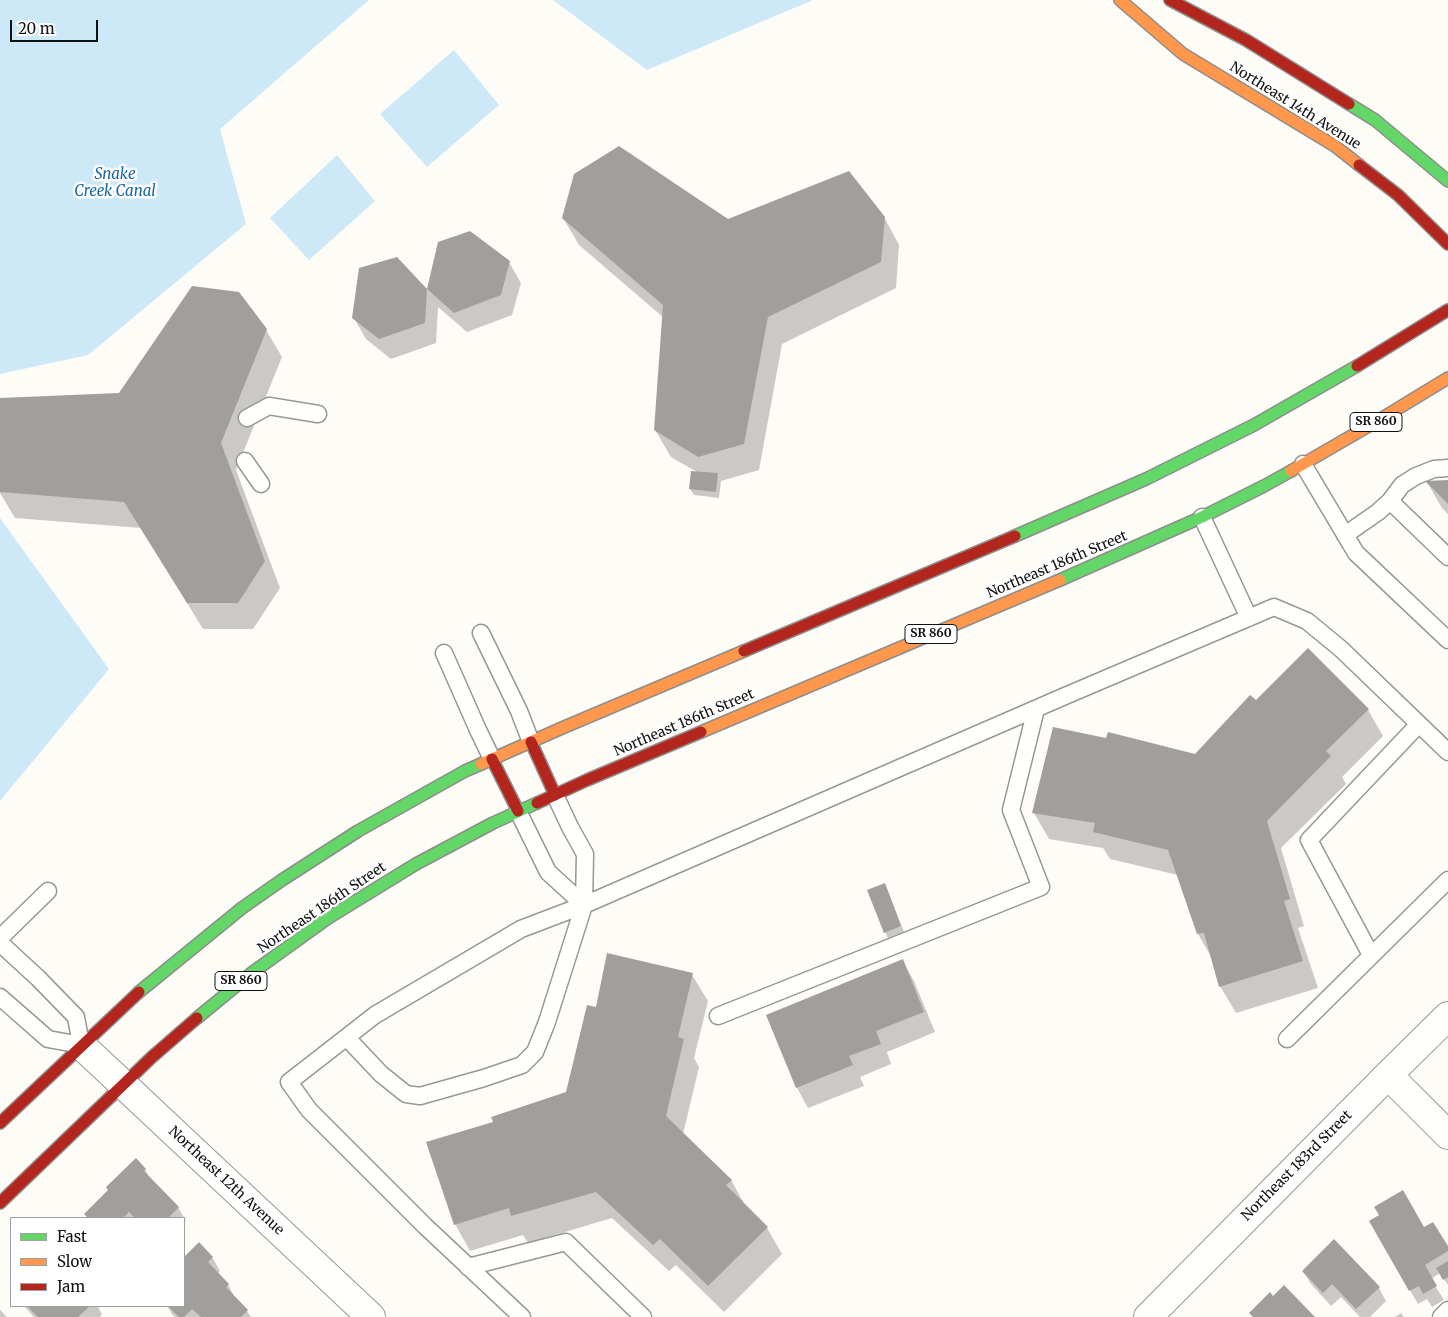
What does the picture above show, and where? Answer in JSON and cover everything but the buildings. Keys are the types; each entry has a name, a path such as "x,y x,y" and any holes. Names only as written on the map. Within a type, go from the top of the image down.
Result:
{"main road":[{"name":"Northeast 14th Avenue","path":"1120,0 1183,54 1335,146 1398,195 1448,244"},
{"path":"1170,0 1246,40 1375,120 1448,181"},
{"path":"0,1123 137,993 242,908 358,831 398,808 465,771 492,759 1073,512 1146,479 1254,425 1360,364 1448,310"},
{"name":"Northeast 186th Street","path":"0,1202 181,1030 216,1001 328,918 416,864 460,839 587,780 1097,564 1202,517 1303,464 1448,378"},
{"path":"531,742 555,795"},
{"path":"492,759 518,811"}],"street":[{"name":"Northeast 183rd Street","path":"1148,1317 1448,1016"},
{"name":"Northeast 12th Avenue","path":"81,1045 370,1317"},
{"path":"1388,1075 1448,1135"}],"lane":[{"path":"247,418 269,406 318,414"},
{"path":"245,461 260,484"},
{"path":"1303,464 1356,553 1448,640"},
{"path":"1345,535 1378,512 1390,501 1402,485 1416,476 1434,469 1448,468"},
{"path":"1390,501 1448,557"},
{"path":"1202,517 1249,618"},
{"path":"522,1317 468,1267 309,1110 289,1082 375,1015 521,929 582,912 1036,709 1274,607 1307,621 1341,649 1448,752"},
{"path":"481,633 519,711 531,742"},
{"path":"444,653 492,759"},
{"path":"718,1016 1041,886 1012,810 1036,709"},
{"path":"1371,955 1309,840 1419,724"},
{"path":"347,1038 381,1074 406,1094 420,1096 522,1066 535,1052 547,1022 582,912 585,854 555,795"},
{"path":"518,811 548,872 582,912"},
{"path":"1287,1040 1448,880"},
{"path":"0,938 48,891"},
{"path":"0,943 76,1017 81,1045 48,1039 0,997"},
{"path":"468,1267 566,1242 643,1317"},
{"path":"1441,1317 1448,1310"}],"water":[{"name":"Snake Creek Canal","path":"0,0 369,0 220,129 246,224 88,355 0,374"},
{"path":"553,0 813,0 647,70"},
{"path":"454,50 499,105 427,167 380,114"},
{"path":"337,155 375,201 309,260 270,218"},
{"path":"0,518 109,669 0,801"}],"traffic: fast":[{"path":"1349,104 1375,120 1448,181"},
{"path":"1015,536 1146,479 1254,425 1357,366"},
{"path":"1060,580 1202,517 1291,471"},
{"path":"139,992 242,908 282,880 358,831 465,771 481,764"},
{"path":"197,1018 253,972 328,918 416,864 493,823 537,803"}],"traffic: slow":[{"path":"1120,0 1183,54 1335,146 1359,165"},
{"path":"1291,471 1448,378"},
{"path":"701,732 1060,580"},
{"path":"481,764 744,651"}],"traffic: jam":[{"path":"1170,0 1246,40 1349,104"},
{"path":"1359,165 1398,195 1448,244"},
{"path":"1357,366 1448,310"},
{"path":"744,651 1015,536"},
{"path":"537,803 701,732"},
{"path":"531,742 555,795"},
{"path":"492,759 518,811"},
{"path":"0,1123 139,992"},
{"path":"0,1203 152,1057 197,1018"}]}
